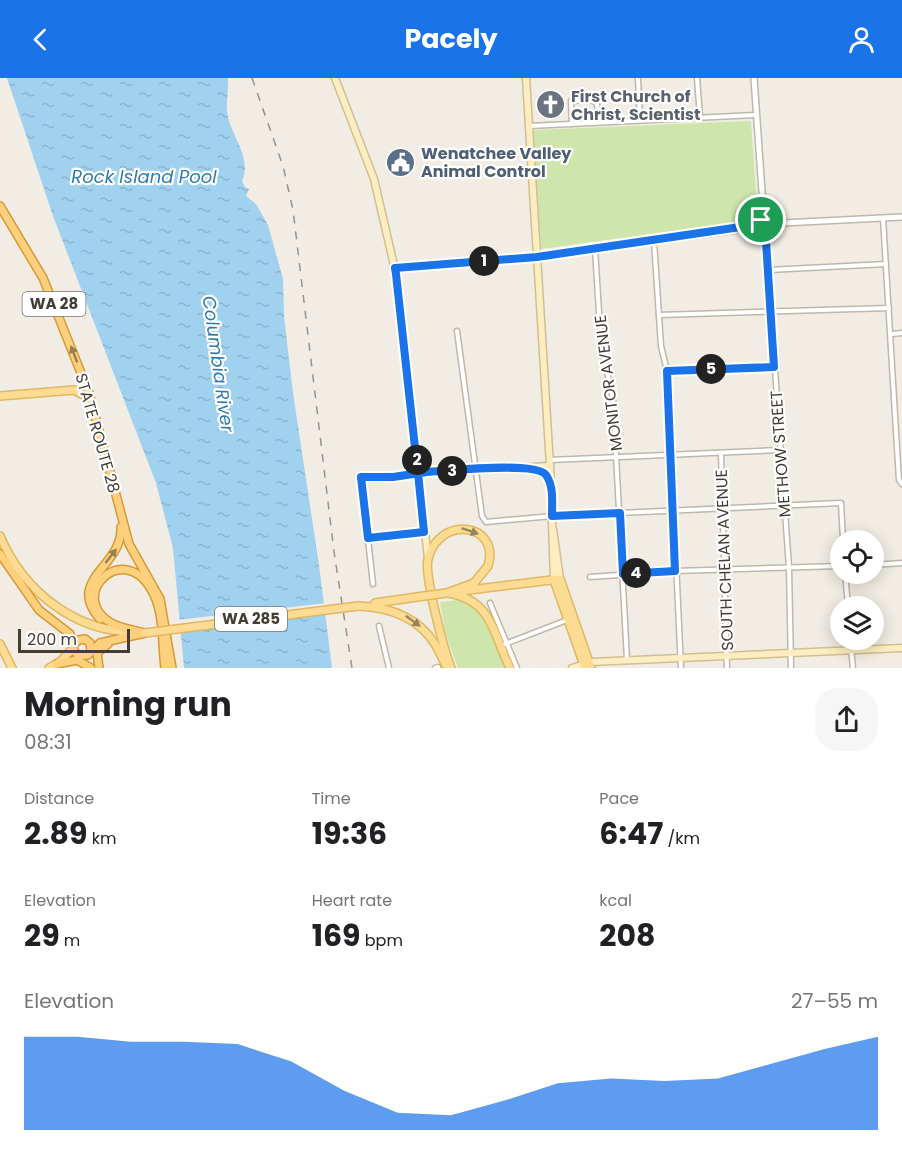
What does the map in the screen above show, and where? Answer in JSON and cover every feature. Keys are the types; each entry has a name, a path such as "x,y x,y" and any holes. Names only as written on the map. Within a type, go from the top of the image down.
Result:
{"highway":[{"name":"STATE ROUTE 28","path":"0,206 43,278 70,344 93,410 120,516 132,552 155,586 160,599 172,668"},
{"path":"120,516 120,544 92,582 89,601 94,612 107,625 145,633"},
{"path":"0,554 25,584 44,615 70,634 80,657 95,667"},
{"path":"145,633 116,626 100,612 95,600 95,590 100,579 109,572 128,570 140,576 149,585 158,605 165,668"},
{"path":"80,657 100,643 145,633"},
{"path":"74,646 79,640 85,639 90,643 95,667"},
{"path":"95,667 99,649 116,640"},
{"path":"59,663 77,660 95,667"}],"main road":[{"path":"335,78 374,179 395,268 424,532 438,626 450,668"},
{"path":"526,78 557,579 568,620 587,665"},
{"path":"395,268 537,257"},
{"path":"0,395 47,391 81,393 93,410"},
{"path":"418,473 524,467 550,463"},
{"path":"524,467 541,470 551,484"},
{"path":"428,560 442,536 454,529 471,530 484,538 488,545 490,560 482,576 474,582 447,593"},
{"path":"0,536 25,584"},
{"path":"0,546 25,584"},
{"path":"557,579 587,665"},
{"name":"WA 285","path":"25,584 53,609 84,627 116,635 557,579"},
{"path":"447,593 470,599 484,609 510,668"},
{"path":"358,606 380,607 399,612 414,621 435,643 450,668"},
{"path":"0,644 12,668"},
{"path":"59,663 74,646"},
{"path":"884,649 902,648"},
{"path":"572,668 627,660 851,650"},
{"path":"49,668 80,657"}],"street":[{"path":"638,78 640,120"},
{"path":"697,78 700,117"},
{"name":"METHOW STREET","path":"754,78 789,568 791,668"},
{"path":"572,124 571,101 587,99 597,104 599,122"},
{"path":"528,126 756,115"},
{"path":"537,257 764,224 902,217"},
{"path":"883,218 892,334 890,358 901,484"},
{"path":"654,240 661,346 667,371 681,668"},
{"name":"MONITOR AVENUE","path":"594,249 601,344 613,393 627,660"},
{"path":"768,270 886,264"},
{"path":"659,315 889,308"},
{"path":"458,331 482,516 486,522 552,516 841,503 842,530"},
{"path":"892,334 902,333"},
{"path":"667,371 774,367"},
{"path":"550,463 617,457 780,450"},
{"name":"SOUTH CHELAN AVENUE","path":"721,453 727,668"},
{"path":"374,584 361,477 393,477 418,473"},
{"path":"368,538 424,532"},
{"path":"884,564 902,563"},
{"path":"590,577 675,571 830,567"},
{"path":"490,603 505,644 517,668"},
{"path":"505,644 568,620"},
{"path":"379,626 389,668"},
{"path":"851,650 852,668"}],"green space":[{"path":"751,122 758,219 541,249 532,133 534,130"},
{"path":"458,600 476,606 508,668 458,668 445,632 440,602"}],"water":[{"name":"Rock Island Pool","path":"7,78 228,78 227,112 245,164 242,181 249,189 246,196 256,204 268,225 283,279 284,316 293,393 332,668 184,668 173,548 156,483 53,216"}],"pier":[{"path":"327,603 328,614 178,633 177,620"}],"railway":[{"path":"252,78 283,166 293,210 334,552 352,668"}],"place":[{"name":"First Church of Christ, Scientist","path":"550,105"},
{"name":"Wenatchee Valley Animal Control","path":"400,162"}],"route":[{"path":"761,220 747,226 565,254 395,268 418,473 424,532 368,538 361,477 393,477 409,475 418,473 427,472 524,467 526,470 541,470 546,474 551,484 552,516 620,513 623,574 675,571 667,371 774,367 766,241 769,224 767,219 761,220"}],"water label":[{"name":"Columbia River","path":"218,364"}]}
